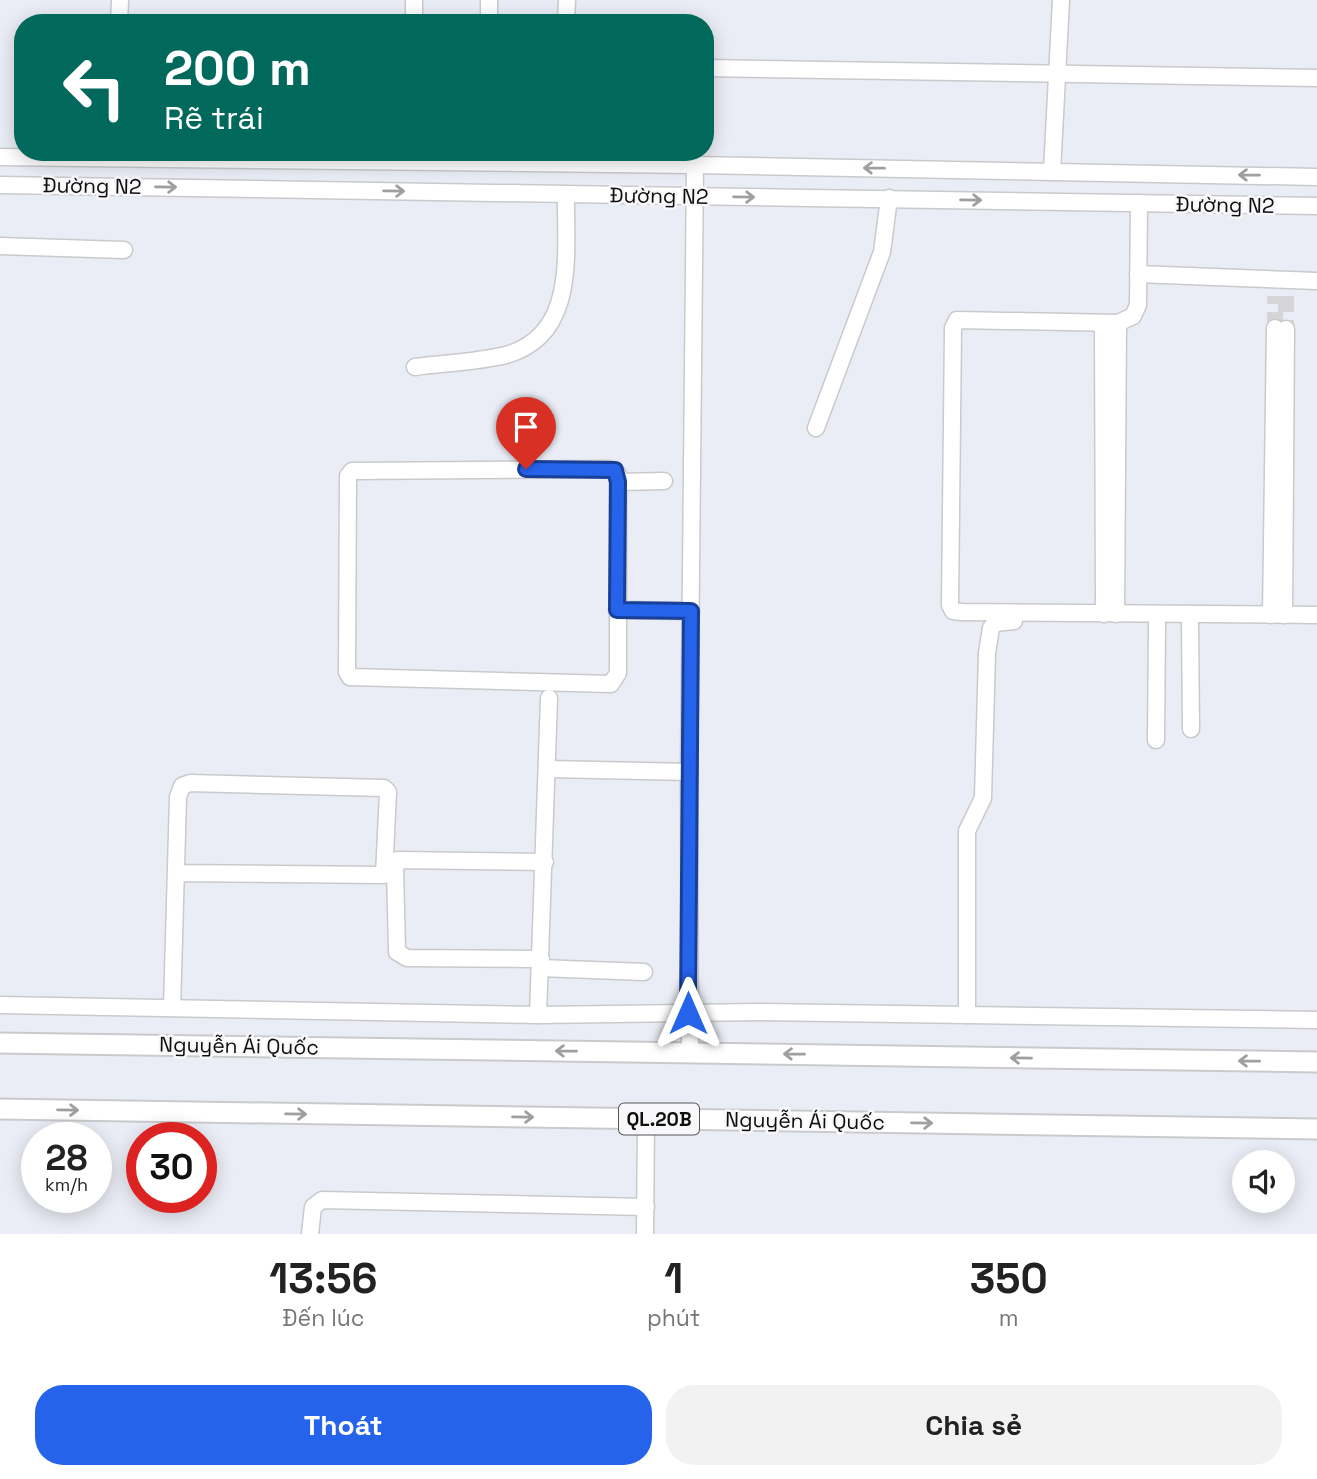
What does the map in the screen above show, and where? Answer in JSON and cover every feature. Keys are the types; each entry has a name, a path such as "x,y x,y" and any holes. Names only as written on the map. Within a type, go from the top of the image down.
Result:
{"main road":[{"name":"Nguyễn Ái Quốc","path":"0,1043 1317,1062"},
{"name":"Nguyễn Ái Quốc","path":"0,1109 1317,1129"}],"street":[{"path":"1052,172 1061,0"},
{"path":"714,68 1317,78"},
{"name":"Đường N2","path":"618,161 695,165 1317,177"},
{"path":"690,1053 689,772 695,165"},
{"name":"Đường N2","path":"0,184 1317,206"},
{"path":"415,367 508,355 543,336 559,309 564,290 566,194"},
{"path":"816,428 882,252 889,198"},
{"path":"1139,203 1138,305 1133,316 1111,323 957,320 953,328 950,605 953,611 961,612 1317,615"},
{"path":"0,246 124,250"},
{"path":"1138,274 1281,288 1317,281"},
{"path":"1110,614 1111,323"},
{"path":"1278,615 1280,329"},
{"path":"609,469 618,474 618,482 618,673 611,684 350,677 347,672 348,476 352,471 609,469"},
{"path":"618,482 664,481"},
{"path":"617,610 691,611"},
{"path":"967,1015 967,831 983,798 987,653 991,628 995,623 1317,625"},
{"path":"1156,740 1157,623"},
{"path":"1191,623 1191,729"},
{"path":"538,1015 549,769 549,698"},
{"path":"549,769 689,772"},
{"path":"172,1008 178,797 182,786 190,783 384,788 388,792 384,875 176,873"},
{"path":"545,862 398,860 395,869 397,952 407,958 645,972"},
{"path":"0,1005 538,1015 688,1013 1317,1020"},
{"path":"645,1234 646,1119"},
{"path":"310,1234 313,1207 322,1200 646,1207"}],"shaded area":[{"path":"0,0 1317,0 1317,1234 0,1234"}],"tunnel":[{"path":"1275,296 1275,328"},
{"path":"1286,296 1286,329"}],"route":[{"path":"526,469 615,470 618,474 617,610 691,611 688,1013"}]}
